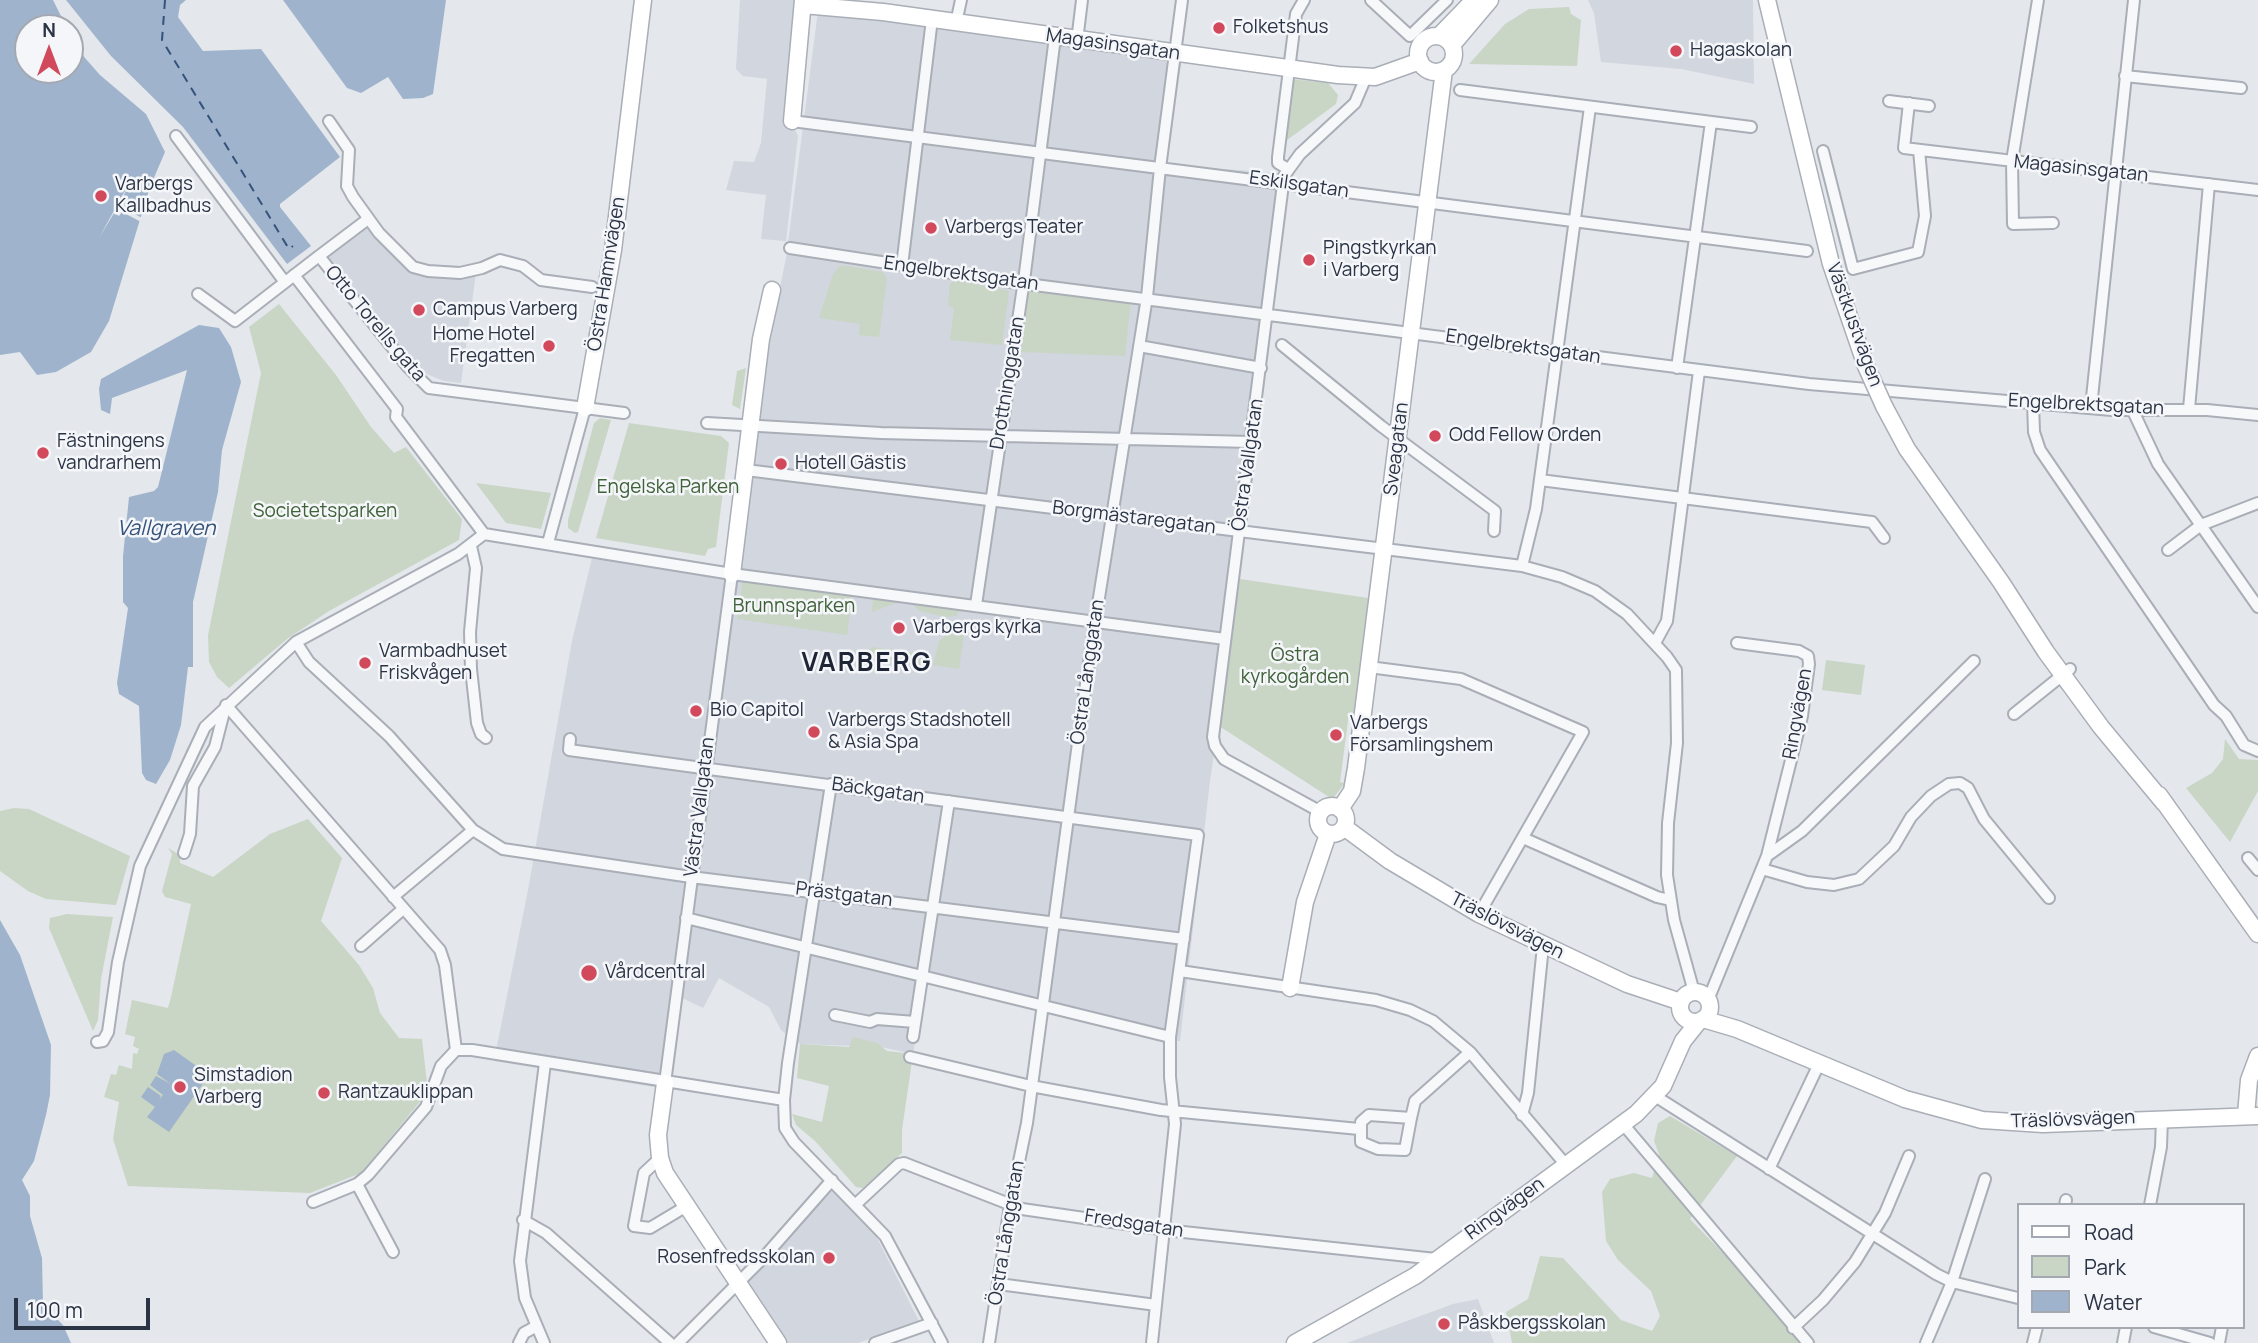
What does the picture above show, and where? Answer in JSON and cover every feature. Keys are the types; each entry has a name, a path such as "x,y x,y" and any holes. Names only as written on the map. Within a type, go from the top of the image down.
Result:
{"street":[{"name":"Östra Hamnvägen","path":"548,544 585,408 612,250 643,0"},
{"path":"956,23 961,0"},
{"path":"1077,41 1082,0"},
{"name":"Östra Långgatan","path":"989,1343 1031,1086 1122,439 1147,297 1160,168 1182,0"},
{"path":"1304,0 1296,14 1278,163 1288,170 1300,154 1351,108 1364,88 1366,77"},
{"path":"1371,0 1410,36 1447,0"},
{"path":"1445,41 1474,0"},
{"path":"1445,41 1453,59 1443,77 1420,61 1421,45 1427,39 1445,41 1490,0"},
{"name":"Västkustvägen","path":"1769,0 1791,104 1831,264 1866,366 1884,406 1907,449 2001,582 2258,934"},
{"path":"2038,0 2012,162 2013,223 2053,223"},
{"path":"2091,407 2134,0"},
{"path":"792,121 803,3"},
{"name":"Magasinsgatan","path":"803,3 1288,69 1366,77 1390,73 1420,61"},
{"path":"902,266 932,19"},
{"name":"Drottninggatan","path":"976,605 1023,283 1055,37"},
{"path":"2125,76 2241,88"},
{"name":"Sveagatan","path":"1340,809 1354,781 1443,77"},
{"path":"1460,90 1752,127"},
{"path":"1889,101 1929,106"},
{"name":"Magasinsgatan","path":"1909,103 1904,148 2258,190"},
{"path":"1522,566 1540,480 1590,107"},
{"path":"329,121 349,150 347,186 368,219 404,258 421,269 460,272 482,268 500,260 523,266 541,280 592,287"},
{"name":"Eskilsgatan","path":"792,121 918,135 1807,251"},
{"path":"1677,368 1711,122"},
{"path":"176,136 396,407 396,417 474,516 484,534"},
{"path":"1823,151 1853,270 1918,252 1925,216 1919,150"},
{"name":"Östra Vallgatan","path":"1288,170 1283,183 1262,368 1213,737 1214,746 1224,759 1321,812"},
{"path":"2189,409 2209,184"},
{"path":"319,256 368,219"},
{"name":"Engelbrektsgatan","path":"790,248 1023,283 1147,297 1699,371 2133,411 2189,409 2258,415"},
{"name":"Otto Torells gata","path":"198,294 235,321 319,256 424,385 435,389 624,413"},
{"name":"Västra Vallgatan","path":"660,1158 657,1135 761,339 772,290"},
{"path":"1282,345 1495,511 1494,531"},
{"path":"1139,346 1262,368"},
{"path":"1655,643 1667,621 1699,371"},
{"path":"2033,403 2034,432 2040,450 2182,661 2244,744 2258,751"},
{"path":"2133,411 2158,464 2258,607"},
{"path":"707,423 881,433 1251,442"},
{"name":"Borgmästaregatan","path":"746,470 1383,551 1522,566 1562,577 1605,596 1655,643 1673,664 1677,684 1676,743 1667,841 1670,900 1697,1009"},
{"path":"1540,480 1872,522 1884,538"},
{"path":"2168,550 2201,525 2258,503"},
{"path":"484,534 732,574 1224,639"},
{"path":"97,1042 103,1041 108,1032 118,962 140,866 200,736 226,705 296,642 471,546 484,534"},
{"path":"471,546 476,568 470,619 471,669 477,723 481,734 486,738"},
{"path":"296,642 318,671 389,736 473,830 393,897"},
{"name":"Ringvägen","path":"1294,1343 1405,1282 1623,1124 1655,1096 1667,1076 1762,869 1802,716 1808,656 1799,651 1737,643"},
{"path":"1767,856 1802,831 1887,744 1974,661"},
{"path":"1369,667 1461,679 1583,732 1479,914"},
{"path":"2014,714 2066,672"},
{"path":"184,853 190,834 193,786 215,747 226,705"},
{"path":"226,705 444,959 456,1050"},
{"name":"Bäckgatan","path":"570,739 569,750 1198,835 1184,939"},
{"path":"1762,869 1807,882 1833,886 1859,879 1894,846 1912,817 1931,796 1949,783 1960,783 1968,788 1984,819 2049,898"},
{"path":"831,784 784,1100 785,1128 789,1136 885,1236 942,1343"},
{"path":"913,1037 949,801"},
{"path":"1332,806 1340,809 1345,819 1344,827 1339,832 1328,834 1319,827 1321,812 1332,806"},
{"name":"Träslövsvägen","path":"1344,827 1423,882 1543,946 1905,1099 1982,1120 2043,1124 2252,1116"},
{"name":"Prästgatan","path":"473,830 503,849 691,877 1184,939"},
{"path":"1290,988 1305,902 1328,834"},
{"path":"1523,838 1670,900"},
{"path":"2248,858 2258,870"},
{"path":"361,946 403,909"},
{"name":"Västkustvägen","path":"2244,912 2258,926"},
{"path":"686,918 1170,1037"},
{"path":"1152,1343 1174,1111 1170,1077 1170,1037 1184,939"},
{"path":"1522,1115 1528,1093 1543,946"},
{"path":"1180,971 1376,1000 1410,1010 1433,1021 1470,1052 1566,1165"},
{"path":"835,1015 870,1023 877,1019 915,1022"},
{"path":"313,1202 357,1184 426,1107 441,1066 456,1050 472,1050 784,1100"},
{"path":"1411,1118 1370,1115 1361,1122 1359,1138 1366,1146 1405,1150 1415,1101 1470,1052"},
{"path":"2252,1116 2249,1080 2258,1056"},
{"path":"910,1057 1031,1086 1174,1111 1359,1129"},
{"path":"544,1343 535,1327 520,1273 523,1220 545,1063"},
{"path":"1769,1169 1819,1064"},
{"path":"1655,1096 1952,1282 2016,1298"},
{"path":"2150,1203 2161,1147 2162,1118"},
{"path":"1623,1124 1808,1343"},
{"path":"1793,1328 1832,1290 1874,1233 1909,1156"},
{"path":"685,1207 650,1228 634,1226 644,1173 660,1158 671,1185 685,1207 778,1343"},
{"name":"Fredsgatan","path":"855,1205 899,1164 904,1163 1010,1205 1164,1228 1436,1259"},
{"path":"1926,1343 1952,1282 1985,1179"},
{"path":"678,1343 737,1285 832,1180"},
{"path":"357,1184 393,1252"},
{"path":"523,1220 546,1233 670,1343"},
{"path":"999,1284 1156,1305"},
{"path":"875,1343 932,1323"},
{"path":"519,1343 524,1333 535,1327"},
{"path":"2161,1329 2210,1343"}],"shaded area":[{"path":"740,0 800,0 790,118 798,136 786,241 761,239 766,195 726,190 734,161 754,162 761,143 767,79 743,76 736,69"},
{"name":"Hagaskolan","path":"1588,0 1753,0 1754,84 1681,69 1601,62 1594,13"},
{"path":"819,3 1183,50 1167,165 1294,174 1288,191 1240,579 1210,781 1180,1041 1154,1039 926,980 913,1054 881,1047 800,1044 781,1030 769,1007 719,978 703,1008 678,996 666,1089 494,1061 528,890 572,641 592,558 721,576 786,258"},
{"name":"Campus Varberg","path":"367,224 410,266 476,273 461,383 444,381 419,371 324,257"},
{"name":"Rosenfredsskolan","path":"832,1191 874,1232 919,1321 858,1343 787,1343 746,1284"},
{"name":"Påskbergsskolan","path":"1478,1299 1494,1343 1347,1343 1453,1304"}],"green space":[{"path":"1569,7 1571,14 1581,20 1577,66 1469,64 1505,24 1529,9"},
{"path":"1291,79 1328,83 1338,95 1336,104 1283,143"},
{"path":"841,265 883,272 887,279 879,337 859,335 860,324 819,318 833,274"},
{"path":"955,280 1009,291 1002,345 950,340 954,309 948,305 950,284"},
{"path":"1030,287 1131,299 1125,356 1021,352"},
{"name":"Societetsparken","path":"279,304 336,375 371,427 394,453 406,447 462,519 459,540 329,611 287,639 229,688 217,677 209,662 208,635 261,373 249,327"},
{"path":"746,368 740,409 732,405 737,371"},
{"path":"600,418 611,420 578,532 575,533 568,528 568,520 594,423"},
{"name":"Engelska Parken","path":"629,423 721,436 729,443 716,547 708,549 705,556 596,538"},
{"path":"476,483 551,493 541,529 506,523"},
{"name":"Brunnsparken","path":"743,579 852,595 847,635 737,619"},
{"name":"Östra kyrkogården","path":"1240,579 1368,598 1357,714 1349,713 1340,782 1345,783 1334,797 1329,797 1219,726"},
{"path":"873,599 898,602 872,612"},
{"path":"912,604 960,610 956,616 946,617 920,611"},
{"path":"966,620 959,669 933,665 939,641"},
{"path":"871,647 918,653 924,657 925,666 867,658"},
{"path":"1826,660 1865,665 1861,695 1822,690"},
{"path":"2225,739 2239,759 2258,760 2258,791 2230,842 2186,788 2212,773 2223,759"},
{"path":"29,809 130,856 116,905 46,899 28,891 0,871 0,811"},
{"path":"308,819 342,858 321,921 359,965 373,988 380,1013 399,1038 422,1039 428,1092 361,1173 310,1193 128,1186 113,1139 119,1102 104,1097 111,1074 116,1075 119,1065 132,1069 133,1053 137,1054 139,1049 133,1046 135,1037 125,1034 132,1000 168,1008 171,997 191,904 165,897 162,891 172,854 168,848 180,855 180,863 213,877 270,834"},
{"path":"67,914 113,917 101,979 98,1020 93,1031 49,928 50,918"},
{"path":"853,1037 877,1043 887,1051 913,1054 902,1130 902,1153 863,1188 856,1187 815,1141 796,1125 792,1114 822,1122 829,1086 797,1078 800,1044 849,1047"},
{"path":"1670,1116 1737,1156 1690,1219 1810,1343 1512,1343 1506,1312 1528,1299 1540,1256 1563,1258 1621,1320 1652,1331 1660,1316 1651,1291 1618,1260 1606,1241 1602,1192 1610,1179 1634,1173 1652,1178 1659,1154 1654,1141 1658,1123"}],"water":[{"path":"0,0 53,0 60,14 14,14 14,84 84,84 84,56 100,75 146,114 165,152 150,187 109,321 91,352 56,372 37,375 20,352 0,355"},
{"path":"66,0 186,0 180,5 178,17 203,51 261,49 340,157 280,204 311,246 287,264 183,127 111,56 84,22 84,14 77,14"},
{"path":"283,0 446,0 433,94 423,98 403,99 388,77 361,93 347,88"},
{"name":"Vallgraven","path":"199,325 219,328 231,347 241,382 222,450 218,492 193,602 193,667 188,667 181,725 170,760 156,784 146,780 142,773 139,706 119,694 117,683 128,608 123,602 123,556 129,497 154,491 158,487 187,370 112,398 110,414 101,410 99,389 101,379"},
{"path":"0,920 20,955 51,1045 50,1095 46,1115 34,1161 22,1180 30,1196 30,1216 42,1258 43,1305 63,1325 71,1343 0,1343"},
{"path":"174,1050 209,1075 169,1132 147,1117 155,1107 141,1097 148,1087 161,1096 159,1100 163,1095 150,1085 156,1076 171,1084 157,1074 164,1054"}],"pier":[{"path":"133,176 121,201 125,204 124,208 144,219 143,223 122,212 119,216 114,213 99,238"}],"ferry route":[{"path":"165,0 162,40 289,249 293,246"}],"place":[{"name":"Folketshus","path":"1219,28"},
{"name":"Hagaskolan","path":"1676,51"},
{"name":"Varbergs Kallbadhus","path":"101,196"},
{"name":"Varbergs Teater","path":"931,228"},
{"name":"Pingstkyrkan i Varberg","path":"1309,260"},
{"name":"Campus Varberg","path":"419,310"},
{"name":"Home Hotel Fregatten","path":"549,346"},
{"name":"Odd Fellow Orden","path":"1435,436"},
{"name":"Fästningens vandrarhem","path":"43,453"},
{"name":"Hotell Gästis","path":"781,464"},
{"name":"Varbergs kyrka","path":"899,628"},
{"name":"Varmbadhuset Friskvågen","path":"365,663"},
{"name":"Bio Capitol","path":"696,711"},
{"name":"Varbergs Stadshotell & Asia Spa","path":"814,732"},
{"name":"Varbergs Församlingshem","path":"1336,735"},
{"name":"Vårdcentral","path":"589,973"},
{"name":"Simstadion Varberg","path":"180,1087"},
{"name":"Rantzauklippan","path":"324,1093"},
{"name":"Rosenfredsskolan","path":"829,1258"},
{"name":"Påskbergsskolan","path":"1444,1324"}],"district":[{"name":"VARBERG","path":"867,664"}]}
